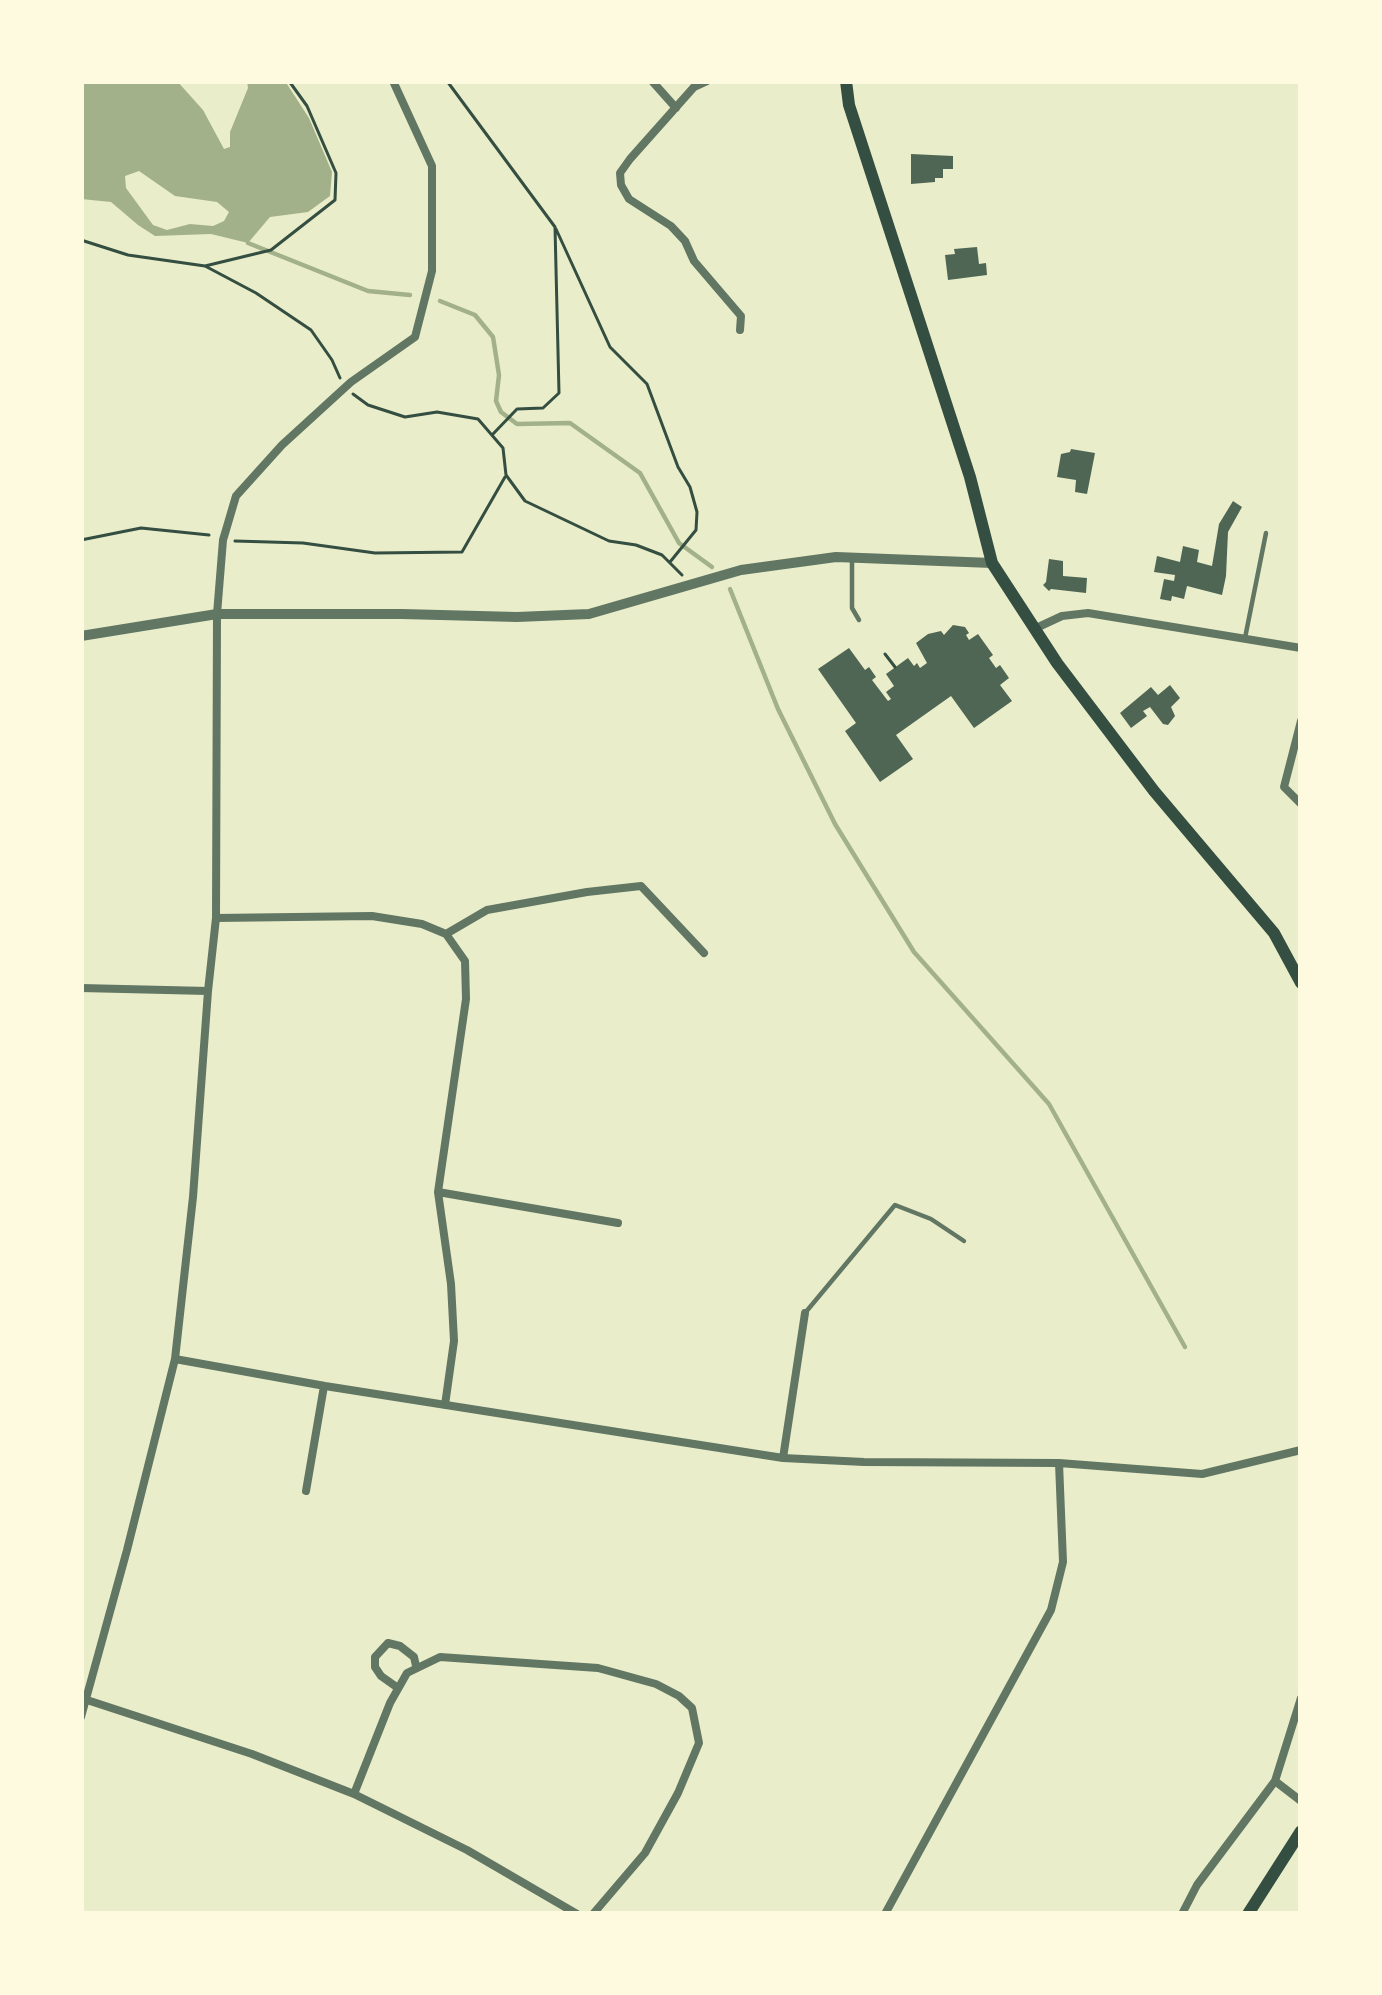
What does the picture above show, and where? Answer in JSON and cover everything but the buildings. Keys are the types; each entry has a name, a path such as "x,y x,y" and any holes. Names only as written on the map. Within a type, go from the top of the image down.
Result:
{"main road":[{"path":"846,81 849,105 970,477 992,563 1034,629 1154,791 1274,933 1301,983"},
{"path":"1248,1914 1301,1832"}],"street":[{"path":"81,1717 175,1359 216,918 217,614 223,540 236,496 282,446 345,388 415,337 432,271 432,166 393,81"},
{"path":"652,81 676,108"},
{"path":"706,81 694,87 620,173 621,185 629,199 671,226 685,241 694,261 741,316 740,330"},
{"path":"81,636 217,614 589,614 741,570 836,557 992,563"},
{"path":"1034,629 1062,616 1088,613 1301,648"},
{"path":"1301,722 1284,787 1301,804"},
{"path":"446,934 487,910 640,886 704,953"},
{"path":"216,918 372,916 422,924 446,934 465,961 466,999 438,1192 454,1341 446,1405"},
{"path":"81,988 208,991"},
{"path":"438,1192 618,1223"},
{"path":"783,1458 805,1313"},
{"path":"175,1359 783,1458 1059,1463 1202,1474 1301,1450"},
{"path":"306,1491 325,1386"},
{"path":"885,1914 1051,1610 1063,1562 1059,1463"},
{"path":"398,1688 381,1676 375,1657 388,1643 415,1657 417,1667"},
{"path":"354,1794 407,1673 440,1658 598,1668 656,1684 692,1708 699,1743 645,1853 593,1914"},
{"path":"1182,1914 1197,1885 1275,1781 1301,1698"},
{"path":"87,1700 252,1754 354,1794 467,1850 577,1914"},
{"path":"1275,1781 1301,1801"}],"lane":[{"path":"1245,638 1266,533"},
{"path":"853,558 852,608 859,620"},
{"path":"805,1313 896,1205 931,1219 964,1241"}],"path":[{"path":"205,266 272,250 335,200 336,173 307,106 289,81"},
{"path":"447,81 555,227 610,347 647,384 697,512 696,530 670,562"},
{"path":"492,435 517,410 543,408 559,393 555,227"},
{"path":"81,240 128,255 205,266 256,293 311,330 345,388 368,405 405,417 437,412 478,419 503,448 506,475 525,501 609,541 662,555 692,584"},
{"path":"81,540 140,528 375,553 462,552 506,475"},
{"path":"885,654 896,668"}],"shaded area":[{"path":"81,81 177,81 203,110 224,149 230,147 230,132 247,81 285,81 309,118 332,172 330,196 308,212 270,217 248,243 211,234 155,236 111,202 81,199","holes":["139,171 175,196 217,202 229,212 213,226 190,224 167,230 153,225 126,188 125,176"]}],"waterway":[{"path":"248,243 368,291 410,295"},
{"path":"440,301 475,315 493,337 499,375 496,401 501,412 517,424 570,423 640,473 679,543 712,567"},
{"path":"730,589 778,709 835,824 914,952 1049,1104 1185,1347"}]}
